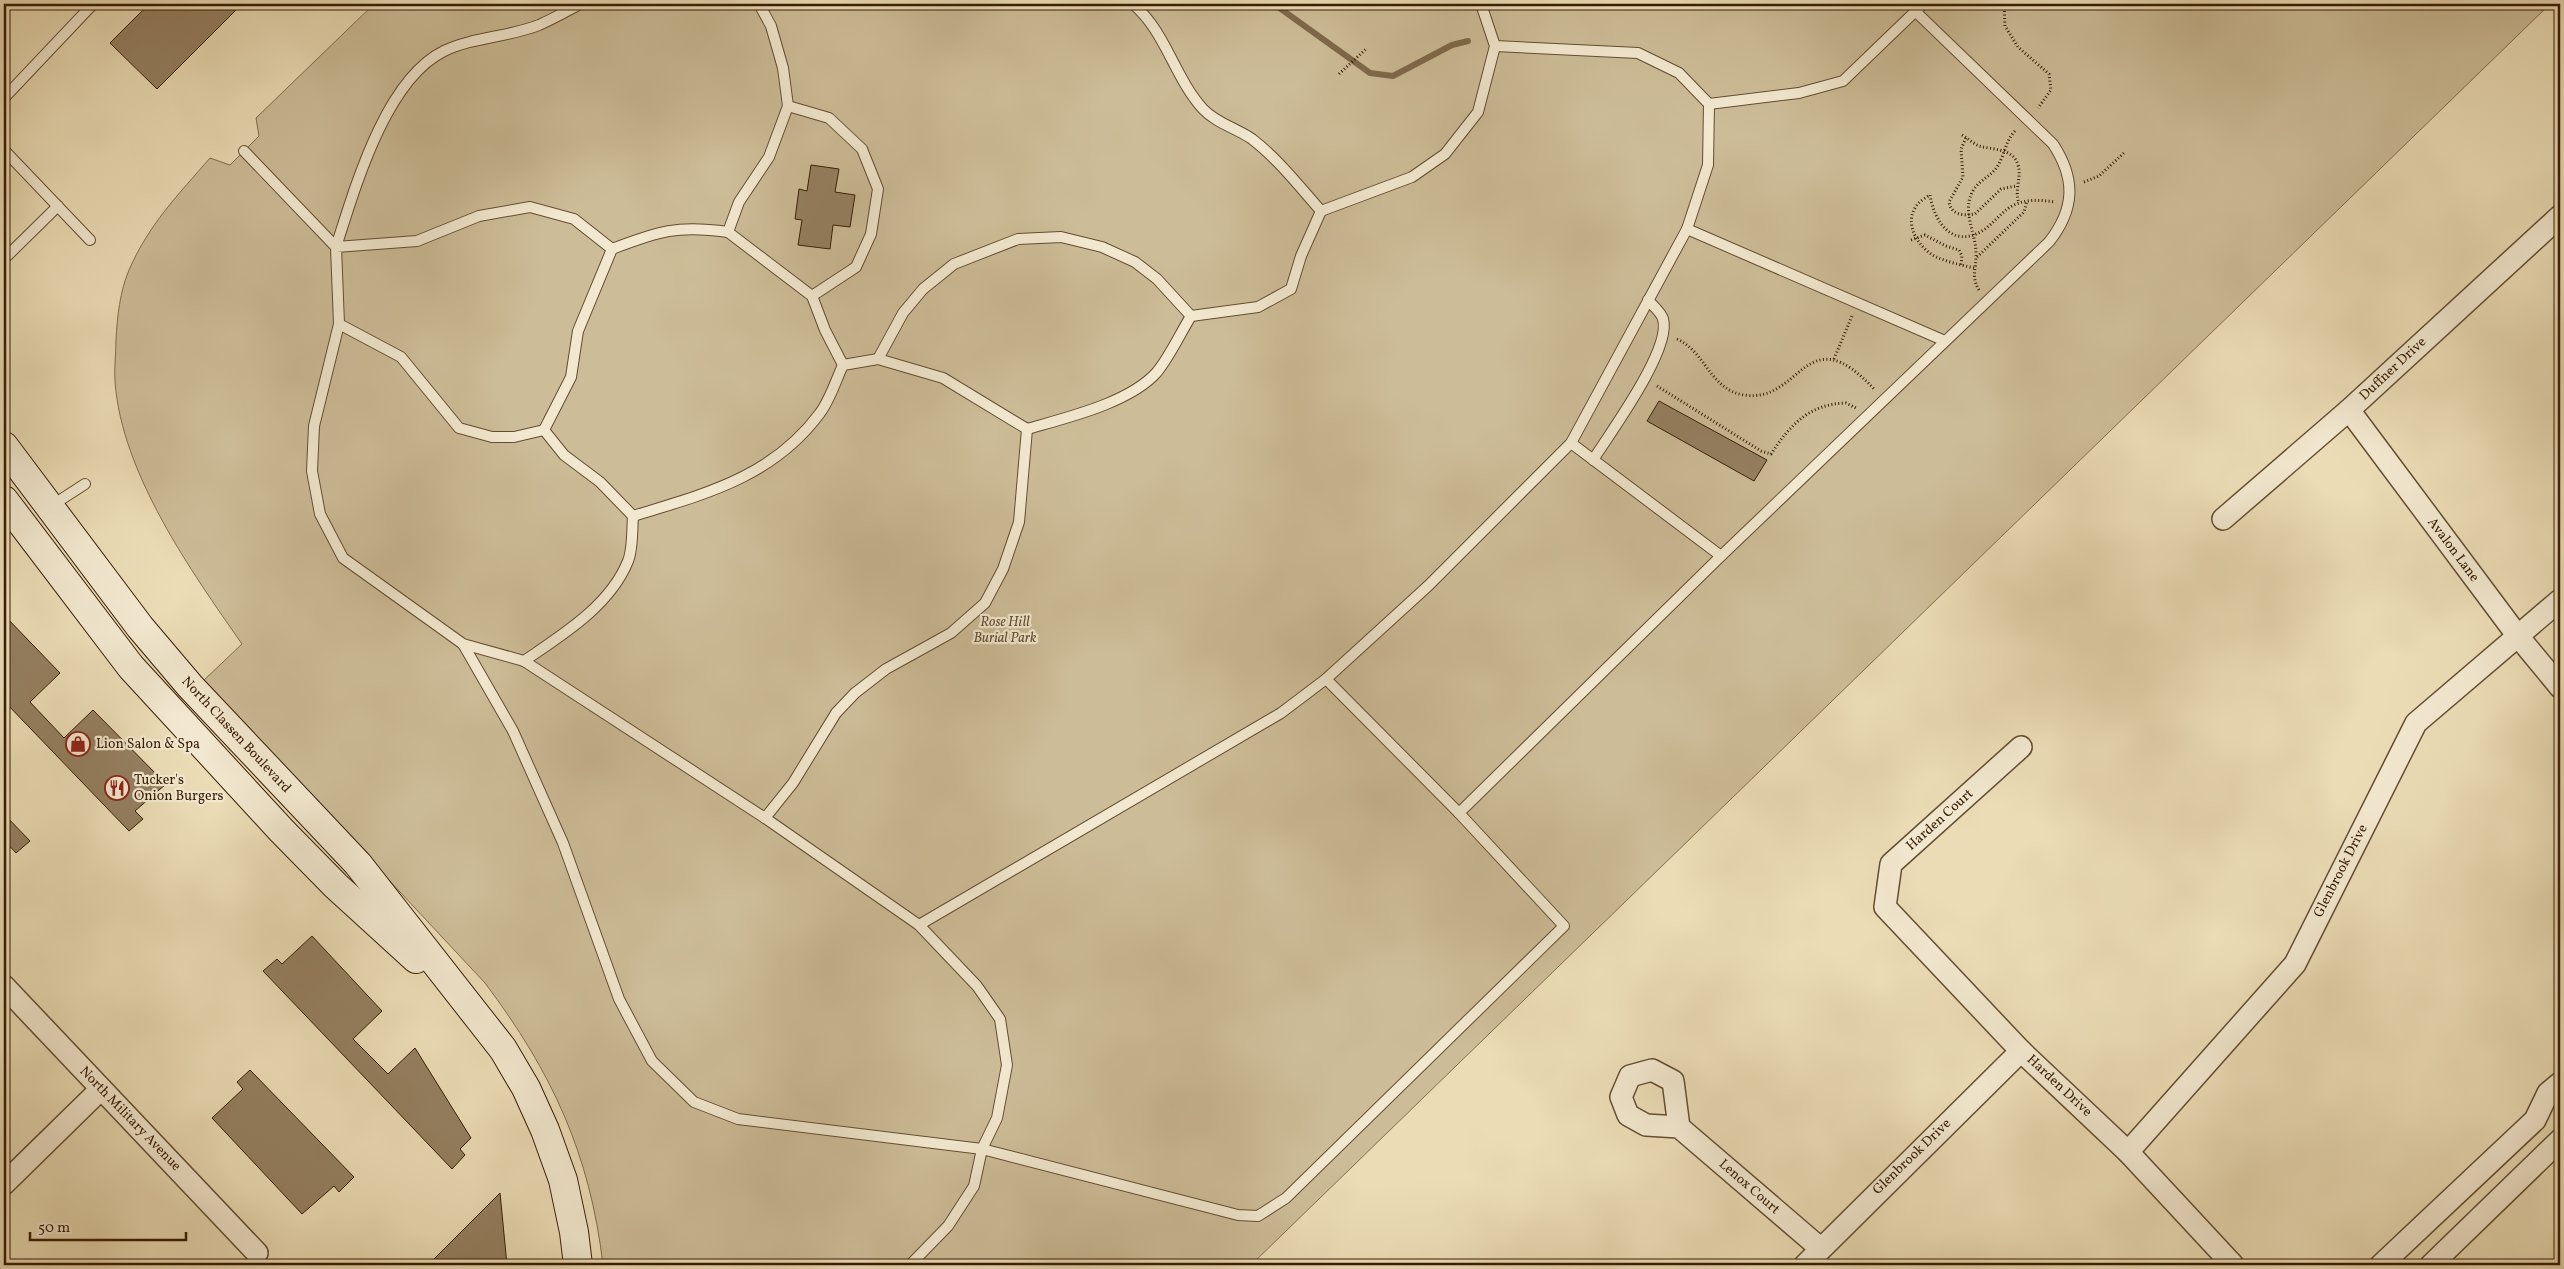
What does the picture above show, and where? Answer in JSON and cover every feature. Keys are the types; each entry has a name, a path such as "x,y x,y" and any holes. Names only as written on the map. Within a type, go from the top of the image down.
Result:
{"main road":[{"name":"North Classen Boulevard","path":"4,446 140,627 190,686 358,864 502,1049 526,1088 545,1130 563,1180 574,1232 578,1265"},
{"name":"North Classen Boulevard","path":"4,500 131,666 221,766 336,886 478,1016"},
{"path":"24,527 48,507"}],"street":[{"name":"Duffner Drive","path":"2224,519 2349,410 2560,216"},
{"name":"Avalon Lane","path":"2349,410 2517,635 2560,687"},
{"name":"Glenbrook Drive","path":"2128,1152 2295,964 2416,722 2560,600"},
{"name":"Harden Court","path":"1885,906 1890,864 2021,747"},
{"name":"Harden Drive","path":"1885,906 2021,1051 2128,1152 2234,1265"},
{"name":"North Military Avenue","path":"4,986 257,1252"},
{"name":"Glenbrook Drive","path":"1805,1265 1820,1248 2021,1051"},
{"path":"2381,1265 2535,1120 2548,1093 2560,1083"},
{"path":"4,1184 101,1089"},
{"name":"Lenox Court","path":"1679,1127 1820,1248"},
{"path":"2431,1265 2560,1140"}],"lane":[{"path":"4,98 93,4"},
{"path":"580,4 539,25 444,51 420,68 381,124 356,183 336,247 338,324 314,426 312,471 320,514 343,558 464,644 524,661 765,818 919,925 977,986 1000,1019 1007,1065 997,1118 982,1150 974,1186 948,1226 910,1265"},
{"path":"728,232 739,202 769,157 788,106 783,68 774,35 759,4"},
{"path":"1133,4 1157,31 1203,109 1216,119 1251,139 1283,168 1321,211"},
{"path":"1191,316 1258,307 1291,289 1301,256 1321,211 1412,177 1445,154 1478,112 1495,46 1481,4"},
{"path":"1459,813 1721,556 2049,242 2059,230 2069,203 2069,185 2063,160 2048,138 1919,8 1842,81 1799,93 1709,104"},
{"path":"919,925 1280,714 1326,679 1428,586 1571,443 1687,229 1708,166 1709,104 1679,73 1638,53 1495,46"},
{"path":"788,106 829,118 862,150 878,189 871,234 856,267 812,296"},
{"path":"4,150 90,240"},
{"path":"244,151 336,247"},
{"path":"4,259 58,206"},
{"path":"336,247 417,240 479,216 530,207 574,219 612,249"},
{"path":"338,324 401,357 458,428 500,437 514,437 544,430 572,377 578,331 612,249 659,231 695,228 728,232 812,296 825,330 843,365"},
{"path":"1687,229 1945,341"},
{"path":"878,359 903,313 923,289 954,264 1018,239 1061,237 1102,247 1135,262 1157,278 1191,316"},
{"path":"1593,460 1646,379 1662,334 1662,319 1648,300"},
{"path":"843,365 878,359 943,378 1027,429 1081,414 1136,390 1157,372 1191,316"},
{"path":"633,516 713,492 752,473 795,443 822,412 843,365"},
{"path":"765,818 792,783 836,713 855,692 886,670 951,633 985,603 1003,569 1019,522 1027,429"},
{"path":"524,661 576,626 610,592 629,561 633,516 600,482 564,455 544,430"},
{"path":"1571,443 1721,556"},
{"path":"48,507 85,484"},
{"path":"464,644 513,731 563,843 619,999 652,1062 694,1102 738,1119 982,1150 1238,1215 1258,1216 1286,1198 1564,926 1459,813 1326,679"}],"path":[{"path":"2004,4 2006,26 2018,47 2048,74 2050,90 2037,108"},
{"path":"1339,74 1366,49"},
{"path":"1988,300 1974,279 1976,258 1968,216 1971,194 1976,186 1997,166 2008,140 2020,126"},
{"path":"2016,186 2001,189 1980,212 1968,216 1959,215 1952,210 1950,202 1963,177 1961,149 1964,137 1980,146 2004,150 2011,154 2018,164 2019,176 2016,186 2019,203"},
{"path":"2069,185 2092,180 2099,176 2125,152"},
{"path":"1974,268 1935,256 1916,238 1912,222 1915,208 1930,195 1932,209 1940,224 1954,234 1973,235 1981,232 2004,211 2019,203 2035,200 2069,203"},
{"path":"1976,258 2024,212 2027,201"},
{"path":"1911,240 1925,234 1946,246 1959,250 1962,256 1961,265"},
{"path":"1834,359 1857,302"},
{"path":"1662,334 1693,347 1717,382 1727,390 1743,395 1756,396 1776,391 1806,366 1814,362 1834,359 1858,373 1884,399"},
{"path":"1646,379 1761,451 1771,454 1791,426 1816,408 1846,403 1865,417"}],"green space":[{"name":"Rose Hill Burial Park","path":"374,4 2550,4 1251,1265 603,1265 597,1225 578,1150 548,1082 509,1016 485,983 203,681 242,644 181,553 162,520 145,486 120,417 115,382 118,314 126,278 146,238 165,211 210,158 230,165 259,136 256,118"}],"building":[{"path":"149,4 242,4 157,89 110,43"},
{"path":"811,165 839,169 835,192 855,195 850,227 833,225 830,249 798,245 802,220 795,219 799,189 807,191"},
{"path":"1659,401 1767,460 1754,481 1647,421"},
{"path":"4,615 60,673 30,702 64,738 93,710 166,784 135,811 143,819 129,831 4,701"},
{"path":"4,814 30,841 16,853 4,840"},
{"path":"312,936 382,1011 353,1039 388,1074 415,1048 471,1138 460,1149 465,1155 452,1169 263,971 277,959 282,964"},
{"path":"250,1070 354,1177 339,1192 334,1186 302,1214 212,1118 243,1089 237,1082"},
{"path":"500,1193 507,1265 428,1265"}],"waterway":[{"path":"1274,4 1370,73 1393,76 1452,45 1468,41"}],"place":[{"name":"Lion Salon & Spa","path":"78,744"},
{"name":"Tucker's Onion Burgers","path":"117,788"}]}
